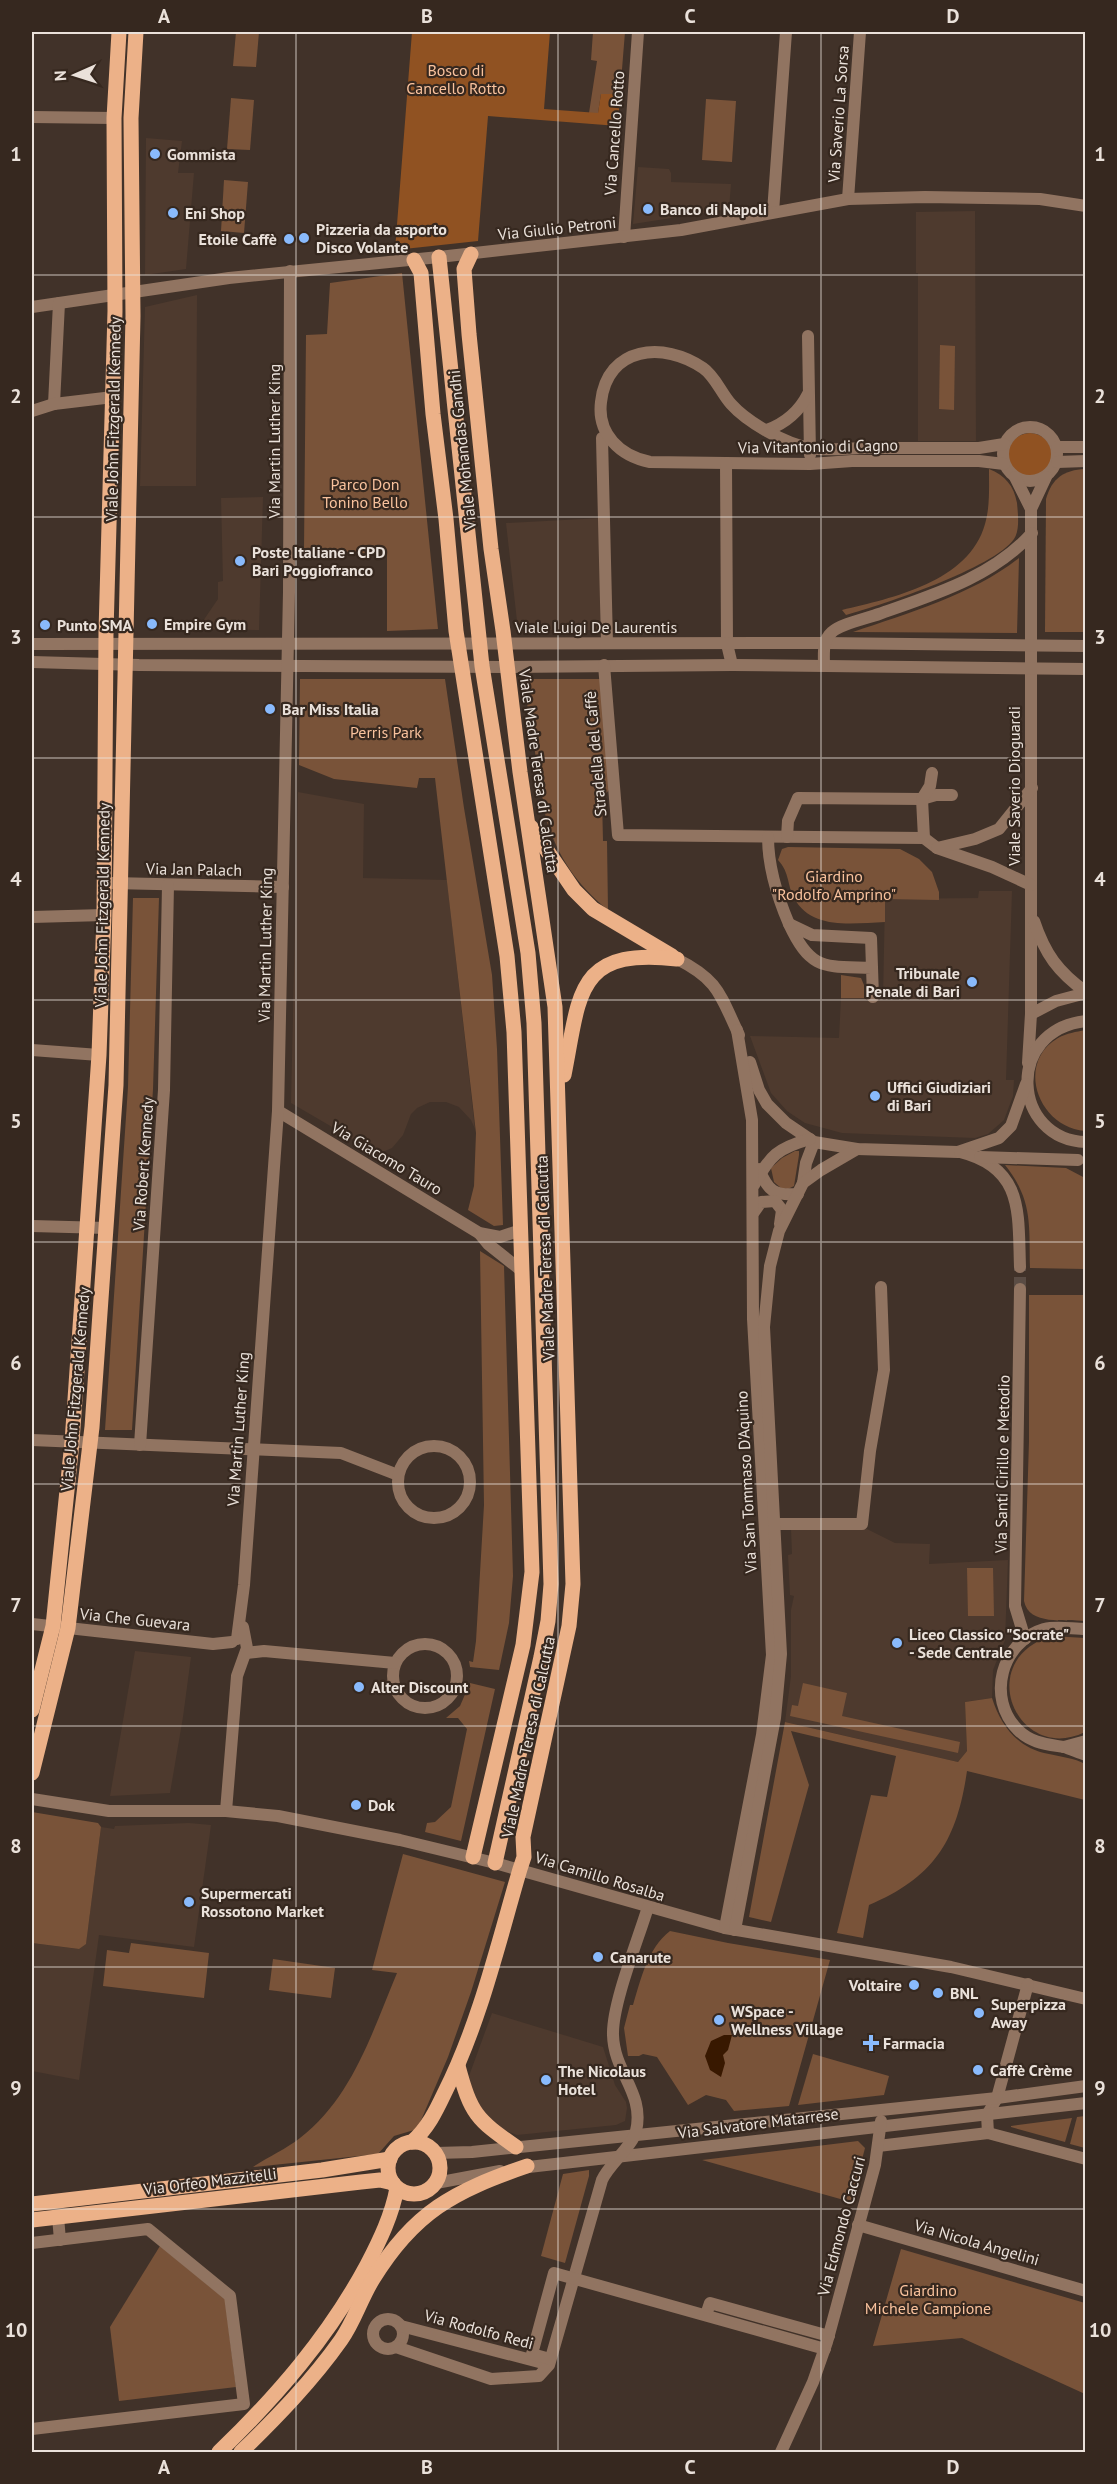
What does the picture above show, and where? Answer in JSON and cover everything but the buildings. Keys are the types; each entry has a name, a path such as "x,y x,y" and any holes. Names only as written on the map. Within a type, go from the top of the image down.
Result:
{"main road":[{"name":"Viale John Fitzgerald Kennedy","path":"32,1773 60,1627 89,1443 116,1075 106,644 115,294 114,118 118,32"},
{"name":"Viale John Fitzgerald Kennedy","path":"32,1710 60,1627 99,1055 104,915 113,883 126,642 133,291 131,118 136,32"},
{"name":"Viale Mohandas Gandhi","path":"471,254 464,269 469,334 503,643"},
{"name":"Viale Mohandas Gandhi","path":"439,257 480,644"},
{"name":"Viale Mohandas Gandhi","path":"414,260 421,273 457,643"},
{"path":"450,358 469,334"},
{"path":"446,519 468,530"},
{"name":"Viale Madre Teresa di Calcutta","path":"457,643 512,998 532,1572 523,1645 473,1857"},
{"name":"Viale Madre Teresa di Calcutta","path":"430,2122 458,2066 475,2022 524,1857 523,1837 569,1626 573,1584 555,1007 519,772 503,643"},
{"name":"Viale Madre Teresa di Calcutta","path":"480,644 528,953 534,1023 551,1540 548,1621 495,1863"},
{"path":"498,764 519,772"},
{"path":"527,820 574,890 593,909 677,959"},
{"path":"559,1100 574,1016 579,999 594,975 604,967 626,957 649,955 677,959"},
{"path":"503,1724 510,1739 520,1752"},
{"path":"458,2066 466,2097 478,2118 516,2147"},
{"path":"412,2142 430,2122"},
{"path":"242,2452 286,2407 343,2337 407,2201 436,2182 440,2171 429,2136 430,2122"},
{"path":"421,2193 408,2193 395,2185 388,2171 390,2159 401,2145 412,2142 419,2142 434,2150"},
{"name":"Via Orfeo Mazzitelli","path":"32,2204 322,2170 390,2159"},
{"path":"372,2279 398,2241 435,2208 464,2191 527,2166"},
{"name":"Via Orfeo Mazzitelli","path":"32,2220 380,2180 395,2185"},
{"path":"219,2452 304,2361 328,2330 375,2249 389,2217 395,2185"}],"street":[{"name":"Via Cancello Rotto","path":"624,237 638,32"},
{"path":"773,212 786,32"},
{"name":"Via Saverio La Sorsa","path":"848,199 860,32"},
{"path":"32,117 114,118"},
{"name":"Via Giulio Petroni","path":"32,307 133,291 290,271 624,237 717,224 848,199 925,197 1040,199 1086,206"},
{"name":"Via Martin Luther King","path":"226,1811 278,1111 288,642 290,271"},
{"path":"54,404 58,303"},
{"path":"808,336 810,464"},
{"path":"726,464 650,462 626,454 613,444 602,418 601,404 603,388 611,373 620,363 633,355 660,351 687,360 706,371 740,413 767,430 810,448"},
{"path":"767,430 785,423 809,393"},
{"path":"32,411 54,404 113,396"},
{"path":"1031,426 1047,432 1057,447 1057,462 1046,477 1032,482 1015,477 1004,464 1004,444 1015,431 1031,426"},
{"path":"602,438 608,643"},
{"name":"Via Vitantonio di Cagno","path":"810,448 979,448 1004,444"},
{"path":"1057,447 1086,447"},
{"name":"Via Vitantonio di Cagno","path":"732,665 727,644 726,464 979,461 1004,464"},
{"path":"1057,462 1086,461"},
{"name":"Viale Saverio Dioguardi","path":"1015,477 1031,509 1032,533 1031,1014 1026,1084"},
{"name":"Viale Saverio Dioguardi","path":"1031,509 1046,477"},
{"path":"824,666 824,643 833,630 915,602 1000,562 1032,533"},
{"name":"Viale Luigi De Laurentis","path":"32,644 126,642 824,643 1086,646"},
{"path":"32,662 506,667 732,665 1086,669"},
{"name":"Stradella del Caffè","path":"604,665 618,835 924,838"},
{"path":"932,772 930,786 922,799 924,838 937,848 992,867 1031,885"},
{"path":"937,848 975,839 999,829 1032,788"},
{"path":"787,837 788,821 798,798 922,799 936,795 952,795"},
{"path":"768,837 769,861 775,884 789,924 803,950 816,962 827,966 871,968"},
{"name":"Via Jan Palach","path":"113,883 283,887"},
{"name":"Via Robert Kennedy","path":"140,1445 163,1111 168,885"},
{"path":"1031,911 1041,938 1060,972 1086,992"},
{"path":"32,917 104,915"},
{"path":"789,924 812,935 871,938 873,997"},
{"path":"816,962 814,951 819,943 829,937"},
{"path":"677,959 693,967 713,983 726,1003 748,1054 759,1090 767,1104 786,1123 812,1140 857,1149 958,1152 980,1157 1082,1163 1071,1141"},
{"path":"1031,1014 1056,1000 1086,992"},
{"path":"1028,1064 1039,1045 1055,1030 1072,1023 1086,1021"},
{"name":"Via San Tommaso D'Aquino","path":"730,1929 762,1735 772,1654 753,1319 754,1186 750,1100 737,1030"},
{"path":"32,1050 99,1055"},
{"path":"958,1152 999,1138 1011,1126 1026,1084"},
{"path":"1026,1084 1035,1111 1043,1122 1056,1134 1071,1141 1086,1142"},
{"name":"Via Giacomo Tauro","path":"278,1111 479,1233 488,1244 522,1271"},
{"path":"997,1158 999,1138"},
{"path":"754,1186 771,1158 786,1145 812,1140"},
{"name":"Via San Tommaso D'Aquino","path":"736,1895 776,1718 782,1654 764,1327 770,1266 779,1231 800,1189 812,1140"},
{"path":"752,1151 760,1173 772,1191 782,1195 800,1189 857,1149"},
{"path":"980,1157 996,1167 1013,1195 1019,1228 1020,1268"},
{"path":"754,1212 761,1202 775,1201 783,1210 779,1231"},
{"path":"32,1226 106,1228"},
{"name":"Via Giacomo Tauro","path":"479,1233 500,1237 521,1230"},
{"path":"775,1524 862,1524 870,1451 884,1370 881,1287"},
{"name":"Via Santi Cirillo e Metodio","path":"1020,1289 1015,1606 1025,1639"},
{"path":"32,1440 341,1453 398,1475"},
{"path":"437,1445 452,1450 461,1458 466,1466 470,1485 466,1498 453,1513 438,1518 420,1516 404,1503 398,1492 398,1475 410,1454 418,1449 437,1445"},
{"name":"Via Che Guevara","path":"32,1624 264,1651 395,1663"},
{"path":"1086,1629 1051,1628 1025,1639 1007,1659 1002,1671 1001,1698 1005,1711 1018,1730 1030,1739 1086,1755"},
{"path":"418,1645 438,1647 453,1661 456,1671 454,1689 449,1697 438,1706 413,1707 401,1698 394,1687 395,1663 408,1649 418,1645"},
{"path":"1064,1748 1086,1741"},
{"name":"Via Camillo Rosalba","path":"32,1799 109,1810 226,1811 278,1816 473,1857 730,1929 911,1960 1083,1996"},
{"path":"635,2135 638,2116 637,2101 616,2057 613,2036 615,2013 648,1907"},
{"path":"988,2133 987,2115 997,2098 1028,1984"},
{"name":"Via Salvatore Matarrese","path":"434,2150 447,2154 997,2098 1086,2086"},
{"name":"Via Salvatore Matarrese","path":"436,2182 527,2166 1086,2103"},
{"name":"Via Edmondo Caccuri","path":"781,2452 813,2382 827,2343 878,2146 881,2126 880,2110"},
{"path":"878,2146 988,2133 1086,2159"},
{"name":"Via Rodolfo Redi","path":"550,2362 401,2326 388,2319 378,2322 373,2331 374,2341 386,2349 396,2347 491,2379 539,2376 550,2362 602,2180 635,2135"},
{"path":"58,2217 60,2240"},
{"name":"Via Nicola Angelini","path":"858,2225 1086,2291"},
{"path":"32,2243 148,2229 230,2296 233,2305 244,2404 32,2429"},
{"name":"Via Rodolfo Redi","path":"550,2362 532,2354 554,2272 574,2278"},
{"path":"574,2278 706,2315 710,2303 827,2343"},
{"name":"Via Rodolfo Redi","path":"396,2347 403,2335 401,2326"}],"shaded area":[{"path":"146,138 182,141 178,173 194,173 186,269 145,275"},
{"path":"638,167 669,169 671,182 731,184 729,209 633,224"},
{"path":"975,211 976,441 918,441 916,212"},
{"path":"197,295 196,486 140,486 145,307"},
{"path":"263,497 259,630 198,629 198,622 203,621 218,599 218,582 223,581 221,498"},
{"path":"602,518 600,630 518,630 506,523"},
{"path":"298,792 364,804 363,878 447,880 475,1129 471,1120 459,1107 446,1102 430,1102 417,1108 411,1114 403,1135 392,1148 375,1152 291,1103"},
{"path":"979,891 1012,891 1006,1080 1014,1080 1013,1096 1004,1120 988,1134 975,1138 842,1133 805,1123 787,1111 771,1093 750,1036 839,1038 841,998 883,998 885,899 978,898"},
{"name":"Liceo Classico \"Socrate\" - Sede Centrale","path":"791,1529 867,1529 895,1543 930,1544 929,1564 1008,1560 1005,1640 993,1670 992,1698 965,1702 967,1751 958,1762 785,1722 791,1676 791,1610 794,1596 790,1595 788,1555 792,1554"},
{"path":"135,1651 191,1657 170,1793 110,1796"},
{"path":"189,1823 211,1825 194,1947 99,1935 79,2080 32,2071 32,1943 78,1949 86,1943 101,1827 114,1829 115,1826"},
{"path":"492,2013 603,2047 615,2085 626,2102 625,2121 616,2125 517,2135 504,2130 485,2113 473,2097 469,2076"},
{"path":"724,2035 732,2035 728,2050 723,2055 725,2063 721,2077 710,2070 705,2056 711,2041"}],"green space":[{"path":"236,32 259,32 256,67 233,66"},
{"name":"Bosco di Cancello Rotto","path":"412,32 550,32 544,109 598,113 601,94 620,94 618,126 488,116 478,241 395,250"},
{"path":"593,32 625,32 620,94 601,94 598,113 589,113 597,61 591,60"},
{"path":"231,98 254,100 250,150 227,149"},
{"path":"706,99 736,101 732,162 702,160"},
{"path":"224,180 248,182 244,233 221,231"},
{"name":"Parco Don Tonino Bello","path":"402,273 438,629 387,631 387,554 304,551 306,335 327,334 330,283"},
{"path":"940,345 955,346 954,410 939,409"},
{"path":"1030,433 1039,434 1046,439 1051,446 1051,464 1046,471 1039,476 1030,477 1021,476 1014,471 1009,464 1008,455 1009,446 1014,439 1021,434"},
{"path":"989,469 1004,478 1016,497 1018,522 1014,539 1003,550 962,573 910,594 846,615 842,610 905,593 946,574 963,560 976,544 987,518"},
{"path":"1085,469 1085,632 1045,632 1046,499 1060,476 1071,471"},
{"path":"1019,558 1017,633 853,632 939,602 982,582"},
{"name":"Perris Park","path":"300,679 445,679 492,975 503,1225 494,1226 468,1210 474,1186 476,1133 435,778 419,778 417,788 334,779 299,765"},
{"path":"523,679 601,679 611,787 602,799 603,841 607,841 608,910 578,880 556,846 551,833 546,819"},
{"name":"Giardino \"Rodolfo Amprino\"","path":"788,847 900,849 919,859 932,872 939,892 939,900 885,899 885,922 847,924 811,916 794,898 785,870 778,860 782,849"},
{"path":"133,898 159,898 153,1089 132,1430 105,1430 128,1087"},
{"path":"841,975 861,978 864,985 864,998 841,998"},
{"path":"1085,1030 1085,1131 1069,1127 1055,1118 1044,1106 1035,1077 1037,1063 1045,1049 1061,1036"},
{"path":"799,1151 799,1155 794,1186 788,1189 781,1188 774,1182 771,1168 782,1158"},
{"path":"1005,1165 1066,1168 1085,1178 1085,1269 1030,1268 1028,1214 1021,1190"},
{"path":"480,1251 504,1266 513,1576 509,1623 499,1670 470,1667 469,1661 473,1662 476,1641 484,1505"},
{"path":"1029,1295 1085,1295 1085,1621 1040,1618 1027,1609 1024,1601 1029,1441"},
{"path":"967,1568 993,1568 994,1616 968,1616"},
{"path":"1051,1636 1085,1638 1085,1732 1061,1738 1040,1734 1024,1723 1013,1706 1009,1686 1014,1666 1027,1649"},
{"path":"470,1683 495,1689 461,1841 425,1832 427,1823 435,1822 451,1807 467,1729 458,1718 446,1718 460,1706"},
{"path":"803,1683 847,1693 842,1716 960,1742 958,1753 790,1716 792,1705 798,1706"},
{"path":"992,1698 1006,1727 1012,1735 1028,1747 1085,1764 1085,1800 967,1771 957,1817 939,1853 911,1882 869,1905 863,1938 837,1933 871,1795 887,1797 896,1756 791,1731 809,1785 771,1922 749,1917 785,1722 958,1762 967,1751 965,1702"},
{"path":"32,1812 98,1823 101,1827 86,1944 79,1949 32,1943"},
{"path":"403,1854 505,1882 448,2057 419,2125 414,2130 394,2136 378,2154 253,2167 295,2142 318,2122 334,2103 359,2062 397,1973 372,1970"},
{"name":"WSpace - Wellness Village","path":"670,1931 830,1960 789,2106 734,2111 726,2100 706,2095 688,2105 657,2057 643,2054 628,2056 624,2028 630,2005 633,2005 650,1955"},
{"path":"131,1943 209,1953 204,1998 103,1986 107,1950 129,1953"},
{"path":"273,1959 335,1968 331,1998 269,1990"},
{"path":"813,2054 889,2076 884,2095 798,2105"},
{"path":"1086,2116 1085,2148 1070,2144 1077,2117"},
{"path":"1072,2118 1065,2142 1011,2127 1011,2126"},
{"path":"858,2141 865,2148 851,2202 702,2160"},
{"path":"589,2170 565,2263 541,2256 563,2174"},
{"path":"160,2246 225,2299 236,2387 119,2401 110,2327"},
{"name":"Giardino Michele Campione","path":"901,2249 1085,2303 1085,2394 962,2338 873,2346"}],"tunnel":[{"path":"1020,1267 1020,1289"}],"place":[{"name":"Gommista","path":"155,154"},
{"name":"Banco di Napoli","path":"648,209"},
{"name":"Eni Shop","path":"173,213"},
{"name":"Pizzeria da asporto Disco Volante","path":"304,238"},
{"name":"Etoile Caffè","path":"289,239"},
{"name":"Poste Italiane - CPD Bari Poggiofranco","path":"240,561"},
{"name":"Empire Gym","path":"152,624"},
{"name":"Punto SMA","path":"45,625"},
{"name":"Bar Miss Italia","path":"270,709"},
{"name":"Tribunale Penale di Bari","path":"972,982"},
{"name":"Uffici Giudiziari di Bari","path":"875,1096"},
{"name":"Liceo Classico \"Socrate\" - Sede Centrale","path":"897,1643"},
{"name":"Alter Discount","path":"359,1687"},
{"name":"Dok","path":"356,1805"},
{"name":"Supermercati Rossotono Market","path":"189,1902"},
{"name":"Canarute","path":"598,1957"},
{"name":"Voltaire","path":"914,1985"},
{"name":"BNL","path":"938,1993"},
{"name":"Superpizza Away","path":"979,2013"},
{"name":"WSpace - Wellness Village","path":"719,2020"},
{"name":"Farmacia","path":"871,2043"},
{"name":"Caffè Crème","path":"978,2070"},
{"name":"The Nicolaus Hotel","path":"546,2080"}]}
